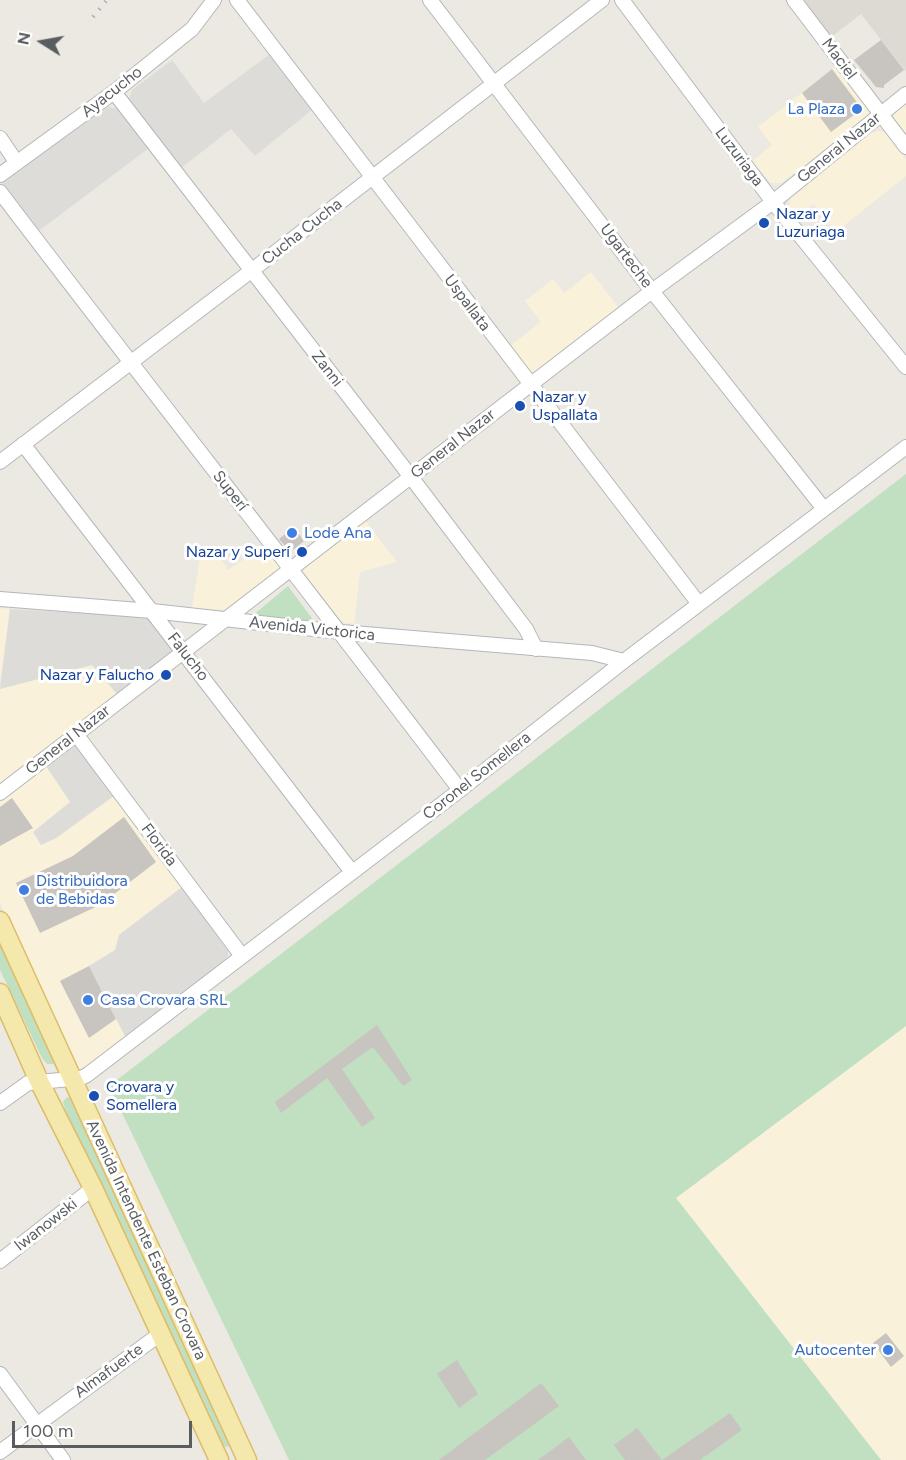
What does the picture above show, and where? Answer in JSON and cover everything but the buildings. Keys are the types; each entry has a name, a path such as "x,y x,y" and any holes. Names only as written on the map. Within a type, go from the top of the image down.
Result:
{"main road":[{"name":"Avenida Intendente Esteban Crovara","path":"0,921 247,1460"},
{"name":"Avenida Intendente Esteban Crovara","path":"0,993 39,1081 93,1188 219,1460"}],"street":[{"name":"Ayacucho","path":"0,175 114,92 192,29 214,0"},
{"name":"Uspallata","path":"237,0 699,604"},
{"name":"Ugarteche","path":"430,0 652,291 824,509"},
{"name":"Cucha Cucha","path":"0,462 251,272 602,0"},
{"name":"Luzuriaga","path":"622,0 773,202 906,367"},
{"name":"Maciel","path":"794,0 906,147"},
{"name":"Zanni","path":"114,92 411,477 526,629 536,649"},
{"name":"General Nazar","path":"0,793 652,291 773,202 906,94"},
{"path":"0,138 17,163"},
{"name":"Superí","path":"0,192 129,363 341,632 460,790"},
{"name":"Falucho","path":"23,444 352,872"},
{"name":"Coronel Somellera","path":"39,1081 71,1080 87,1075 906,447"},
{"name":"Avenida Victorica","path":"0,599 152,611 341,632 592,653 624,661"},
{"name":"Florida","path":"76,734 242,956"},
{"path":"0,1102 28,1083 39,1081"},
{"name":"Iwanowski","path":"0,1261 93,1188"},
{"name":"Almafuerte","path":"0,1452 160,1334"},
{"path":"0,1374 63,1460"}],"shaded area":[{"path":"800,0 906,0 906,72 861,14 830,38"},
{"path":"270,54 313,109 255,156 231,129 180,169 129,99 132,90 172,60 204,103"},
{"path":"836,66 868,108 869,114 866,119 781,183 771,183 752,161 772,145 758,127"},
{"path":"906,103 905,134 894,119 894,114"},
{"path":"108,107 120,109 149,148 36,233 2,184"},
{"path":"872,132 886,133 906,159 906,176 836,232 814,204 795,218 789,210 790,194"},
{"path":"591,272 619,308 538,371 533,373 528,370 510,346 541,322 525,301 553,279 564,293"},
{"path":"365,520 397,562 360,572 354,624 344,623 337,621 304,578 304,568"},
{"path":"266,544 281,565 280,569 231,608 222,610 192,608 201,552 221,559 228,570"},
{"path":"0,608 10,609 0,682"},
{"path":"10,609 151,617 173,644 172,651 169,656 117,694 92,665 0,689"},
{"path":"92,665 117,694 0,785 0,689"},
{"path":"74,745 78,745 115,795 56,838 41,845 33,832 70,802 46,766"},
{"path":"46,766 71,802 34,832 41,845 57,838 115,795 182,887 119,935 116,950 89,966 125,1036 82,1070 72,1063 0,903 0,800"},
{"path":"182,887 228,951 226,961 125,1036 89,966 115,950 119,935"},
{"path":"906,1026 906,1460 881,1460 676,1198"}],"green space":[{"path":"906,474 906,1026 676,1198 881,1460 289,1460 109,1086"},
{"path":"288,586 314,621 252,616"},
{"path":"0,935 57,1059 53,1064 47,1064 42,1058 0,970"},
{"path":"67,1097 74,1098 234,1442 230,1446 225,1447 221,1442 65,1109 63,1102"}],"railway":[{"path":"93,17 107,0"}],"place":[{"name":"La Plaza","path":"857,109"},
{"name":"Nazar y Luzuriaga","path":"764,223"},
{"name":"Nazar y Uspallata","path":"520,406"},
{"name":"Lode Ana","path":"292,533"},
{"name":"Nazar y Superí","path":"302,552"},
{"name":"Nazar y Falucho","path":"166,675"},
{"name":"Distribuidora de Bebidas","path":"24,890"},
{"name":"Casa Crovara SRL","path":"88,1000"},
{"name":"Crovara y Somellera","path":"94,1096"},
{"name":"Autocenter","path":"888,1350"}]}
